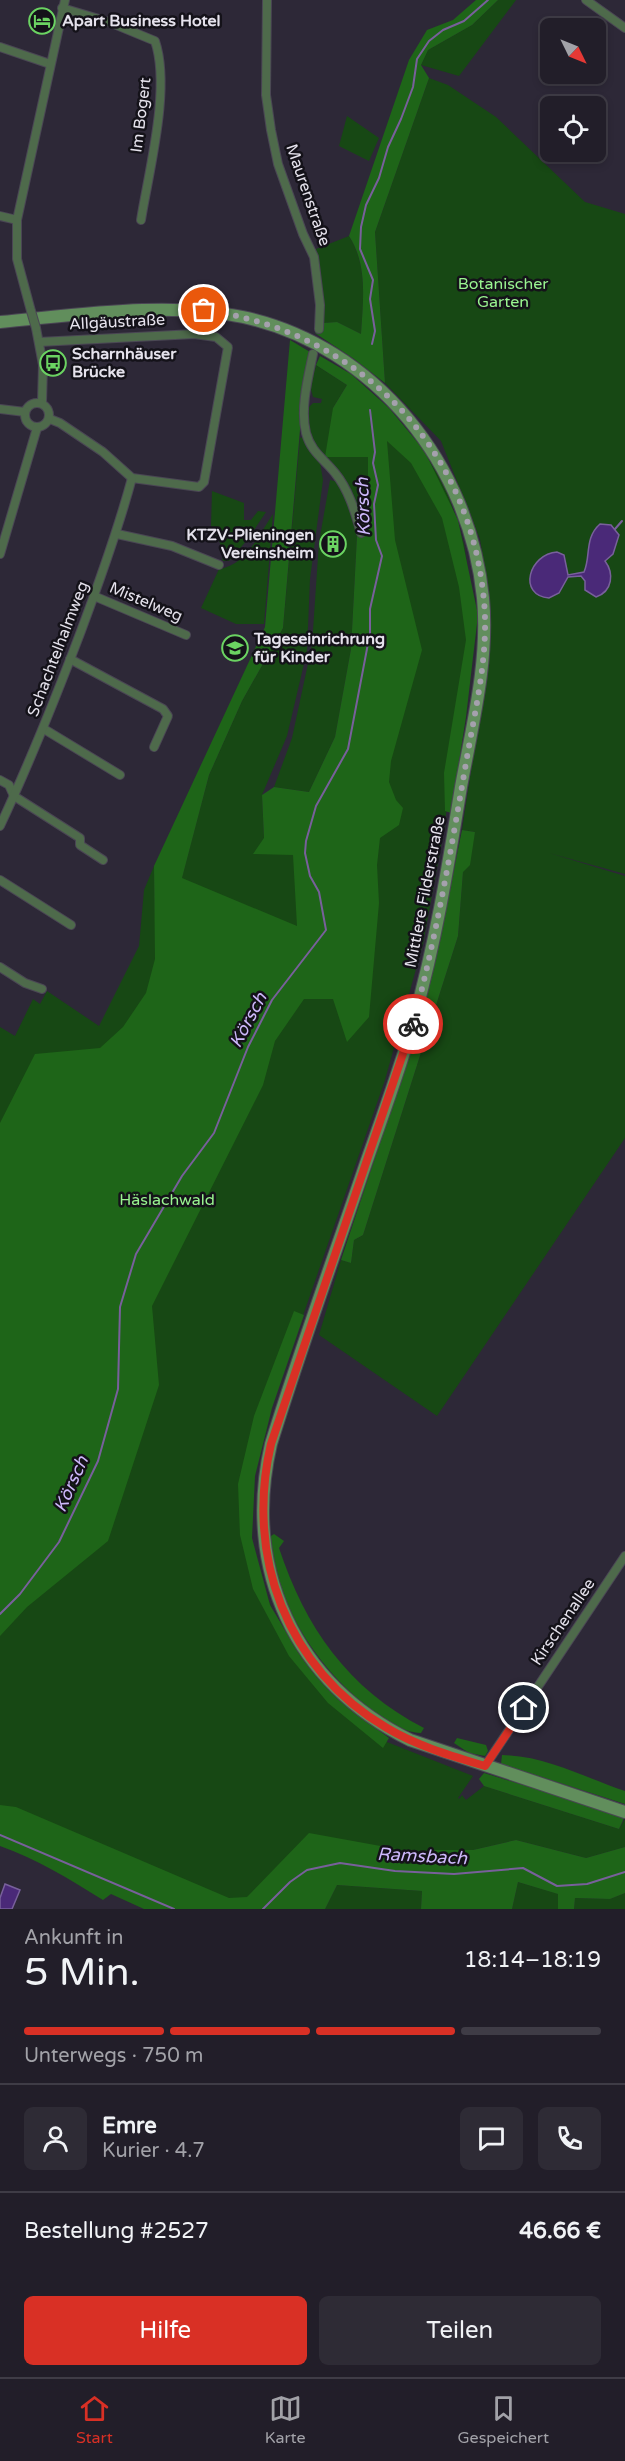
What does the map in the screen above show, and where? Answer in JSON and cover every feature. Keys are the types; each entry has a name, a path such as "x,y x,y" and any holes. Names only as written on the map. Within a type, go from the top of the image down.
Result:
{"main road":[{"name":"Mittlere Filderstraße","path":"0,322 189,309 246,318 300,336 321,346 358,370 406,415 428,442 445,469 469,524 481,575 485,621 484,642 471,729 431,953 411,1030 271,1444 263,1482 262,1510 265,1548 276,1594 298,1640 322,1673 356,1706 386,1728 411,1740 625,1812"}],"street":[{"name":"Maurenstraße","path":"267,0 265,79 271,130 278,164 303,234 314,257 320,305 319,329"},
{"path":"591,1 625,28"},
{"path":"42,403 29,406 25,412 27,423 37,428 47,424 50,413 42,403 43,365 36,328 17,259 17,220 63,4"},
{"name":"Im Bogert","path":"63,4 155,41 160,56 162,86 141,220"},
{"path":"0,47 50,64"},
{"path":"0,216 17,220"},
{"name":"Allgäustraße","path":"39,342 194,334 216,337 224,341 228,347 226,368 204,482 199,487 132,478"},
{"path":"313,354 306,399 307,434 316,455 342,483 355,512 361,533"},
{"path":"0,409 25,412"},
{"path":"50,419 60,423 103,452 132,478"},
{"path":"0,554 37,428"},
{"name":"Schachtelhalmweg","path":"0,826 44,729 117,534 132,478"},
{"path":"117,534 172,546 219,565"},
{"name":"Mistelweg","path":"94,596 186,635"},
{"path":"70,659 163,709 168,716 154,747"},
{"path":"44,729 120,776"},
{"path":"0,780 9,785 14,796 80,838 80,845 103,860"},
{"path":"0,880 71,925"},
{"path":"0,966 25,983 42,989"},
{"name":"Kirschenallee","path":"485,1766 625,1556"}],"green space":[{"path":"476,0 498,0 472,25 428,50 421,65 429,78 375,232 385,383 315,333 323,323 337,322 361,334 362,271 349,236 409,60 427,30 453,20"},
{"path":"498,0 516,0 459,76 421,65 428,50 472,25"},
{"name":"Botanischer Garten","path":"429,78 448,85 496,117 540,159 540,162 543,162 585,202 625,214 625,874 549,853 625,876 625,1138 437,1416 319,1335 341,1260 351,1263 354,1240 363,1235 458,936 463,872 475,832 462,830 489,652 489,595 480,539 441,441 385,383 375,232"},
{"path":"347,116 379,138 369,161 339,146"},
{"path":"349,236 362,272 361,334 337,322 323,323 316,249"},
{"name":"Häslachwald","path":"290,340 310,352 301,418 283,628 242,701 209,775 182,878 297,926 293,855 253,854 264,838 262,795 274,787 309,792 335,737 351,649 357,536 352,512 368,503 368,457 325,457 333,408 347,385 316,365 320,356 351,374 389,408 424,450 458,520 478,615 466,717 451,813 445,811 444,773 466,640 459,587 442,518 411,463 387,441 395,540 422,650 391,761 389,782 396,800 403,808 399,825 380,838 377,865 379,903 369,1017 347,1042 333,999 304,999 275,1041 263,1085 152,1306 159,1385 108,1541 27,1607 0,1636 0,1123 35,1054 100,1048 123,1027 146,993 155,959 154,866 265,627"},
{"name":"Häslachwald","path":"316,365 347,385 333,408 348,407 423,450 446,487 464,544 471,591 468,646 444,830 423,944 385,1080 266,1422 248,1495 247,1541 280,1631 319,1683 346,1710 387,1742 473,1776 459,1799 462,1795 466,1800 484,1786 619,1829 625,1819 625,1847 586,1858 516,1840 473,1850 435,1850 426,1864 317,1869 261,1909 181,1909 0,1832 0,1027 15,1036 33,999 40,1004 47,991 99,1026 139,946 144,890 154,866 155,917 182,877 209,775 242,701 283,628 300,438 305,436 320,463 323,480 310,579 307,651 287,736 262,795 264,838 289,854 337,738 364,568 357,510 319,454 310,433 308,408 313,403 321,403 322,399 313,397 310,386"},
{"path":"330,480 338,482 352,512 357,536 351,649 335,737 309,792 274,787 292,738 312,645 319,542"},
{"path":"212,491 244,503 244,520 251,520 258,511 266,512 248,539 229,561 223,561 220,543 211,526"},
{"path":"273,514 264,624 236,624 201,608 219,569 237,562 244,556"},
{"path":"462,830 475,832 470,865 463,872 458,936 363,1235 354,1240 351,1263 341,1260 416,1034 440,938"},
{"path":"294,1311 304,1315 272,1408 255,1476 252,1538 270,1605 300,1655 339,1700 389,1738 383,1748 328,1703 289,1656 253,1589 240,1535 238,1484 254,1416"},
{"path":"274,1534 284,1541 279,1548 302,1604 333,1653 373,1695 424,1728 421,1733 398,1727 371,1710 347,1688 314,1651 289,1609 280,1586 268,1538"},
{"path":"457,1738 486,1745 488,1751 485,1756 469,1753 454,1743"},
{"path":"502,1755 550,1763 625,1791 625,1804 501,1764"},
{"path":"484,1773 625,1816 619,1829 484,1786 479,1779"},
{"path":"0,1805 16,1807 229,1898 247,1897 309,1833 397,1849 400,1864 425,1864 435,1850 473,1850 516,1840 586,1858 625,1847 625,1893 610,1899 575,1898 574,1909 558,1909 558,1894 518,1882 512,1909 421,1909 422,1891 337,1885 325,1909 144,1909 111,1894 103,1900 40,1863 0,1846"},
{"path":"518,1882 559,1894 558,1909 512,1909"},
{"path":"337,1885 422,1891 421,1909 325,1909"},
{"path":"625,1893 625,1909 574,1909 575,1898 610,1899"}],"shaded area":[{"path":"600,524 611,525 619,535 613,554 605,561 611,576 606,591 596,597 585,590 585,581 581,576 568,577 559,593 549,598 533,590 530,575 539,560 547,554 557,552 564,555 568,575 584,572 592,535"},
{"path":"5,1884 20,1890 12,1909 0,1909 0,1898"}],"waterway":[{"name":"Körsch","path":"372,344 375,331 370,299 373,280 360,249 361,227 366,205 379,178 388,147 413,87 417,59 429,41 443,30 464,21 488,0"},
{"name":"Körsch","path":"0,1614 20,1594 59,1542 98,1461 118,1389 120,1307 136,1254 182,1176 214,1133 248,1047 272,1000 326,930 319,892 310,876 305,853 306,841 316,806 348,749 370,633 370,609 382,556 376,540 374,504 378,485 373,463 375,452 370,410"},
{"path":"615,529 622,521"},
{"name":"Ramsbach","path":"0,1835 174,1909"},
{"name":"Ramsbach","path":"263,1909 290,1882 307,1870 340,1863 395,1871 454,1874 523,1868 557,1886 587,1884 625,1872"}],"way so far":[{"path":"204,310 246,318 300,336 342,359 372,381 406,415 428,442 445,469 469,524 481,575 484,601 482,663 443,892 431,953 413,1024"}],"place":[{"name":"Apart Business Hotel","path":"42,21"},
{"name":"Scharnhäuser Brücke","path":"53,363"},
{"name":"KTZV-Plieningen Vereinsheim","path":"333,544"},
{"name":"Tageseinrichrung für Kinder","path":"235,648"}],"route":[{"path":"413,1024 271,1444 263,1482 263,1539 276,1594 286,1618 309,1657 356,1706 386,1728 411,1740 485,1766 524,1708"}]}
